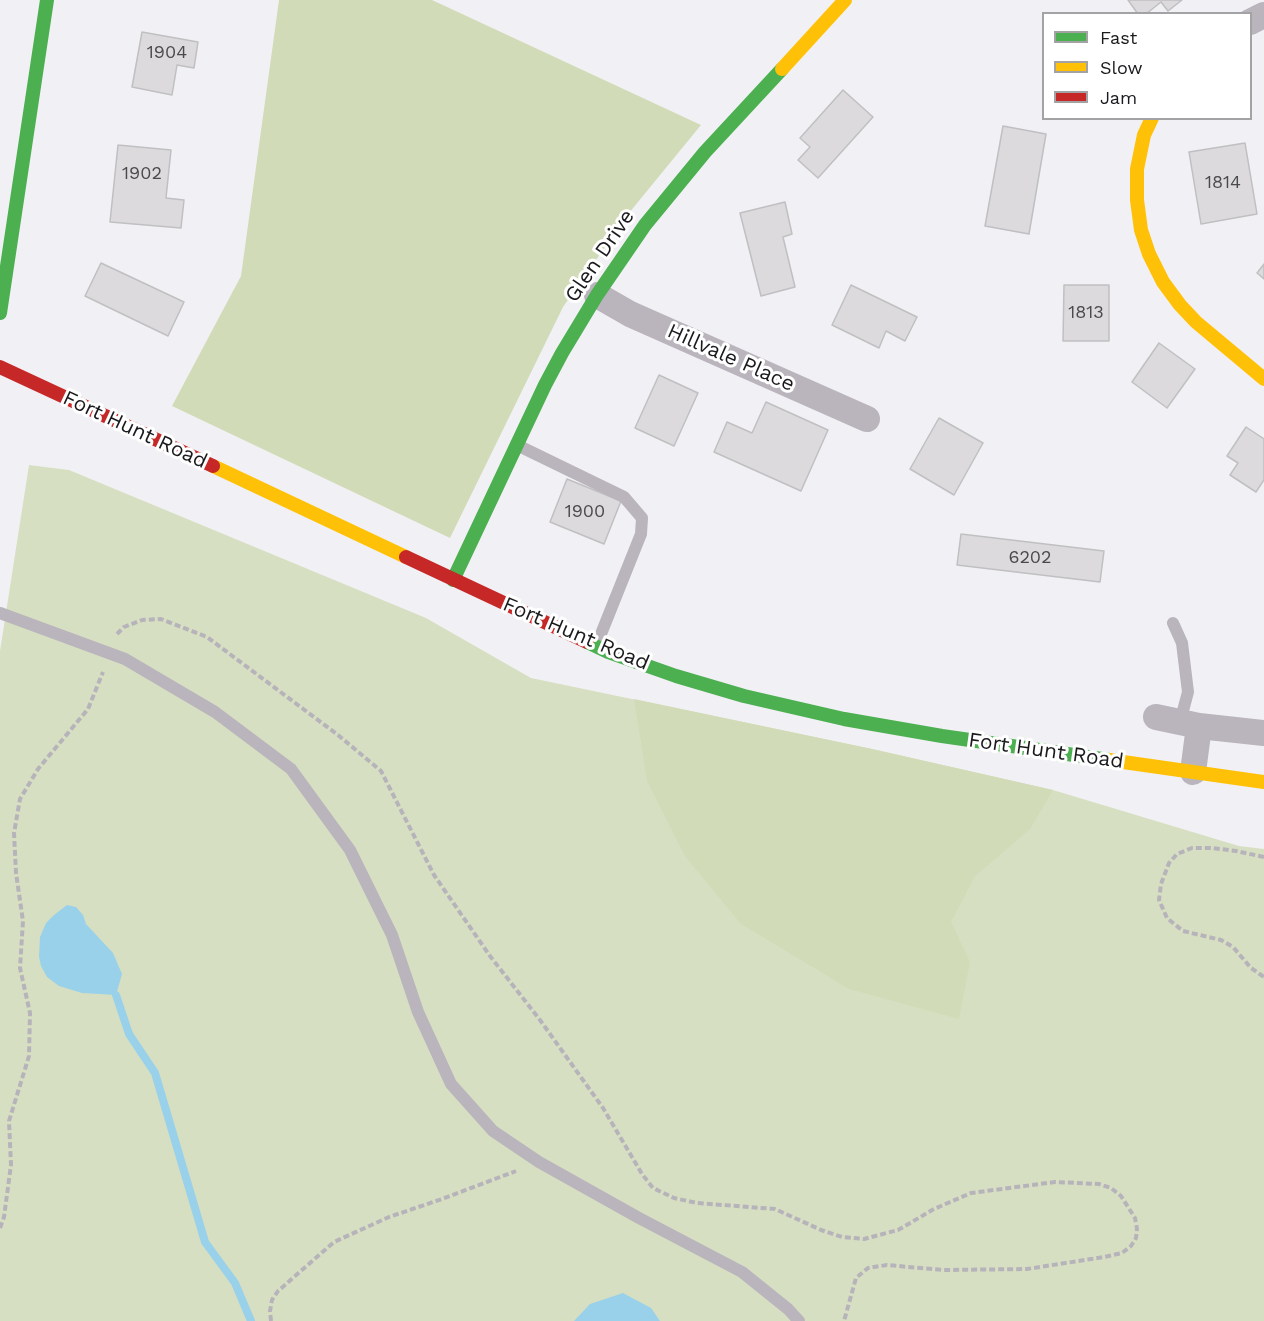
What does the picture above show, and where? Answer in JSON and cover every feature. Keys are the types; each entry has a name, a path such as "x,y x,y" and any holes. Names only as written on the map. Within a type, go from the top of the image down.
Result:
{"main road":[{"name":"Glen Drive","path":"453,580 545,385 597,295 645,225 705,152 845,0"},
{"path":"0,313 41,4"},
{"path":"1151,120 1144,135 1137,169 1137,200 1141,230 1149,254 1163,282 1180,305 1196,322 1264,379"},
{"name":"Fort Hunt Road","path":"0,367 156,438 608,652 676,676 744,696 844,719 942,736 1264,782"}],"street":[{"name":"Hillvale Place","path":"597,295 630,314 867,419"},
{"path":"1193,771 1178,722 1264,733"}],"lane":[{"path":"518,445 624,497 642,518 641,534 596,646"},
{"path":"0,613 125,659 215,712 291,769 350,850 392,935 418,1012 451,1084 493,1131 539,1162 742,1272 788,1309 799,1321"},
{"path":"1173,623 1182,643 1188,692 1178,722"}],"path":[{"path":"0,1228 4,1217 11,1164 9,1120 29,1056 30,1013 20,968 23,921 16,873 14,833 20,799 38,769 88,709 102,675 113,638 124,627 142,620 161,619 207,637 329,728 381,771 434,875 490,956 603,1107 642,1174 653,1188 674,1198 697,1203 776,1209 821,1230 842,1237 864,1239 898,1230 934,1209 971,1193 1055,1182 1099,1184 1111,1188 1121,1196 1135,1218 1136,1238 1131,1246 1122,1253 1104,1257 1027,1269 943,1270 887,1265 868,1269 856,1278 844,1321"},
{"path":"1264,858 1236,851 1192,848 1178,854 1169,863 1161,884 1159,900 1167,918 1184,931 1221,940 1233,947 1251,968 1264,977"},
{"path":"271,1321 270,1311 278,1291 334,1242 389,1217 539,1162"}],"green space":[{"path":"279,0 432,0 701,125 629,213 563,307 450,538 172,406 241,276"},
{"path":"29,465 69,470 426,618 531,678 872,749 1053,790 1239,846 1264,849 1264,1321 0,1321 0,651"},
{"path":"634,699 1053,790 1030,829 975,876 951,922 970,962 959,1019 849,989 741,924 685,856 647,781"}],"water":[{"path":"67,905 76,907 83,915 86,924 113,953 122,974 116,995 82,993 59,986 47,977 41,966 40,937 46,923"},
{"path":"623,1293 651,1308 660,1321 574,1321 590,1304"}],"building":[{"path":"1128,0 1182,0 1168,11 1161,2 1148,12 1137,12"},
{"path":"142,32 198,42 194,68 177,65 172,95 132,87"},
{"path":"843,90 873,117 818,178 798,160 810,147 800,138"},
{"path":"1003,126 1046,134 1029,234 985,226"},
{"path":"1245,143 1257,214 1201,224 1189,152"},
{"path":"118,145 171,150 166,198 184,200 181,228 110,222"},
{"path":"785,202 792,234 783,237 795,287 761,296 740,213"},
{"path":"101,263 184,302 168,336 85,296"},
{"path":"1264,264 1264,279 1257,273"},
{"path":"851,285 917,317 905,341 886,331 879,348 832,325"},
{"path":"1064,285 1109,285 1109,341 1063,341"},
{"path":"1159,343 1195,369 1167,408 1132,382"},
{"path":"659,375 698,393 674,446 635,428"},
{"path":"766,402 828,430 801,491 714,452 727,422 752,433"},
{"path":"939,418 983,443 954,495 910,469"},
{"path":"1246,427 1264,439 1264,480 1256,492 1230,475 1238,463 1227,456"},
{"path":"567,479 621,501 604,544 550,522"},
{"path":"961,534 1104,551 1100,582 957,565"}],"waterway":[{"path":"116,995 129,1034 155,1073 205,1242 235,1283 251,1321"}],"traffic: fast":[{"path":"0,313 47,0"},
{"path":"453,580 545,385 597,295 645,225 705,152 782,69"},
{"path":"587,642 608,652 676,676 744,696 844,719 942,736 1109,760"}],"traffic: slow":[{"path":"782,69 845,0"},
{"path":"1151,120 1144,135 1137,169 1137,200 1141,230 1149,254 1163,282 1180,305 1196,322 1264,379"},
{"path":"213,466 406,557"},
{"path":"1109,760 1264,782"}],"traffic: jam":[{"path":"0,367 213,466"},
{"path":"406,557 587,642"}]}
